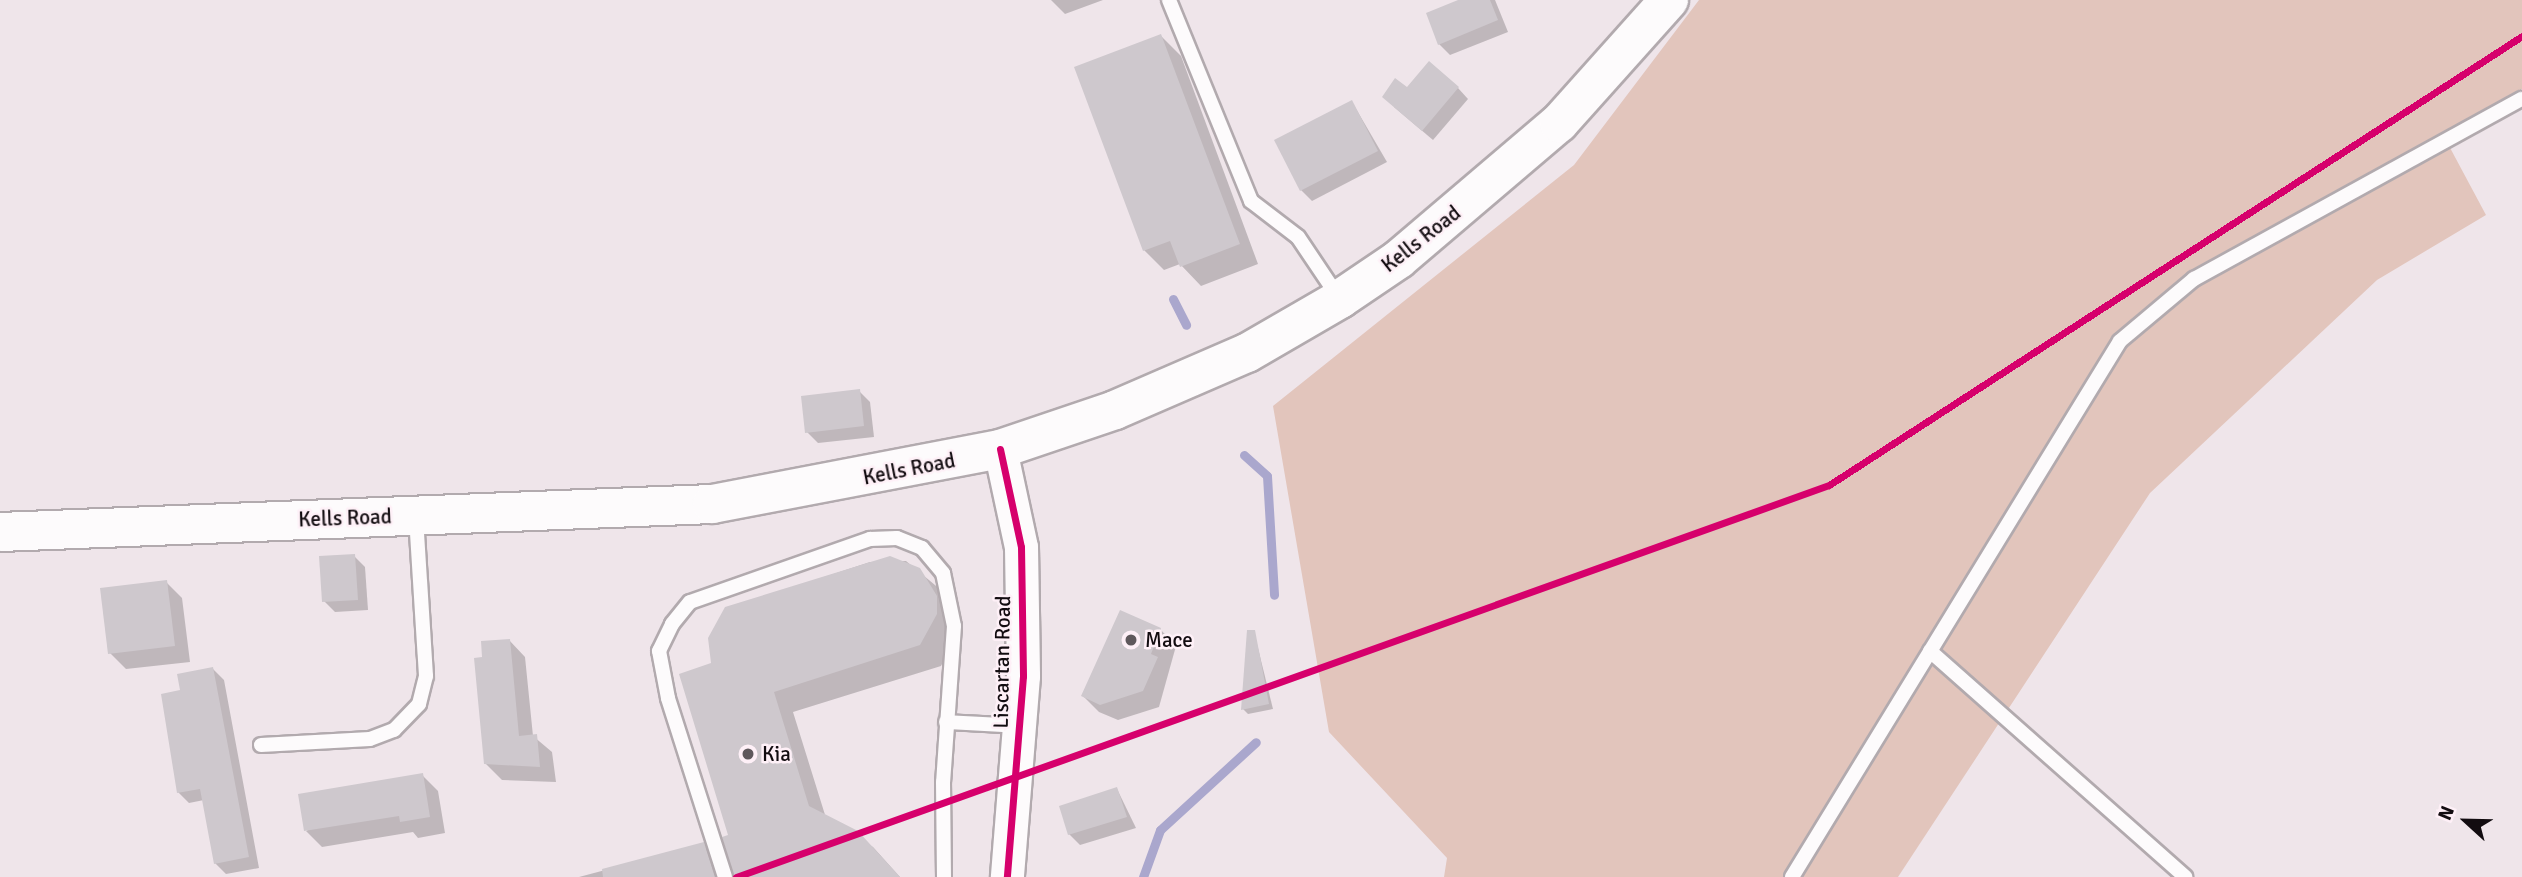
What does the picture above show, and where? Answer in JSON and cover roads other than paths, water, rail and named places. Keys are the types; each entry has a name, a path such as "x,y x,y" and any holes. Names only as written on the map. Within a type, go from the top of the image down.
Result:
{"main road":[{"name":"Kells Road","path":"0,532 712,504 1000,449 1115,410 1247,353 1340,299 1399,259 1559,123 1669,0"}],"street":[{"name":"Liscartan Road","path":"1000,449 1021,547 1019,726 1007,877"}],"lane":[{"path":"1168,0 1251,201 1298,237 1340,299"},
{"path":"1792,877 2120,341 2194,279 2522,99"},
{"path":"261,745 370,739 394,730 419,704 426,676 416,515"},
{"path":"725,877 668,698 660,651 690,602 870,539 897,538 922,548 943,573 954,626 946,722 944,877"},
{"path":"1930,651 2185,877"},
{"path":"946,722 1019,726"}],"waterway":[{"path":"1173,299 1186,325"},
{"path":"1244,455 1267,476 1274,595"},
{"path":"1143,877 1160,830 1256,742"}],"place":[{"name":"Mace","path":"1131,640"},
{"name":"Kia","path":"748,754"}]}
